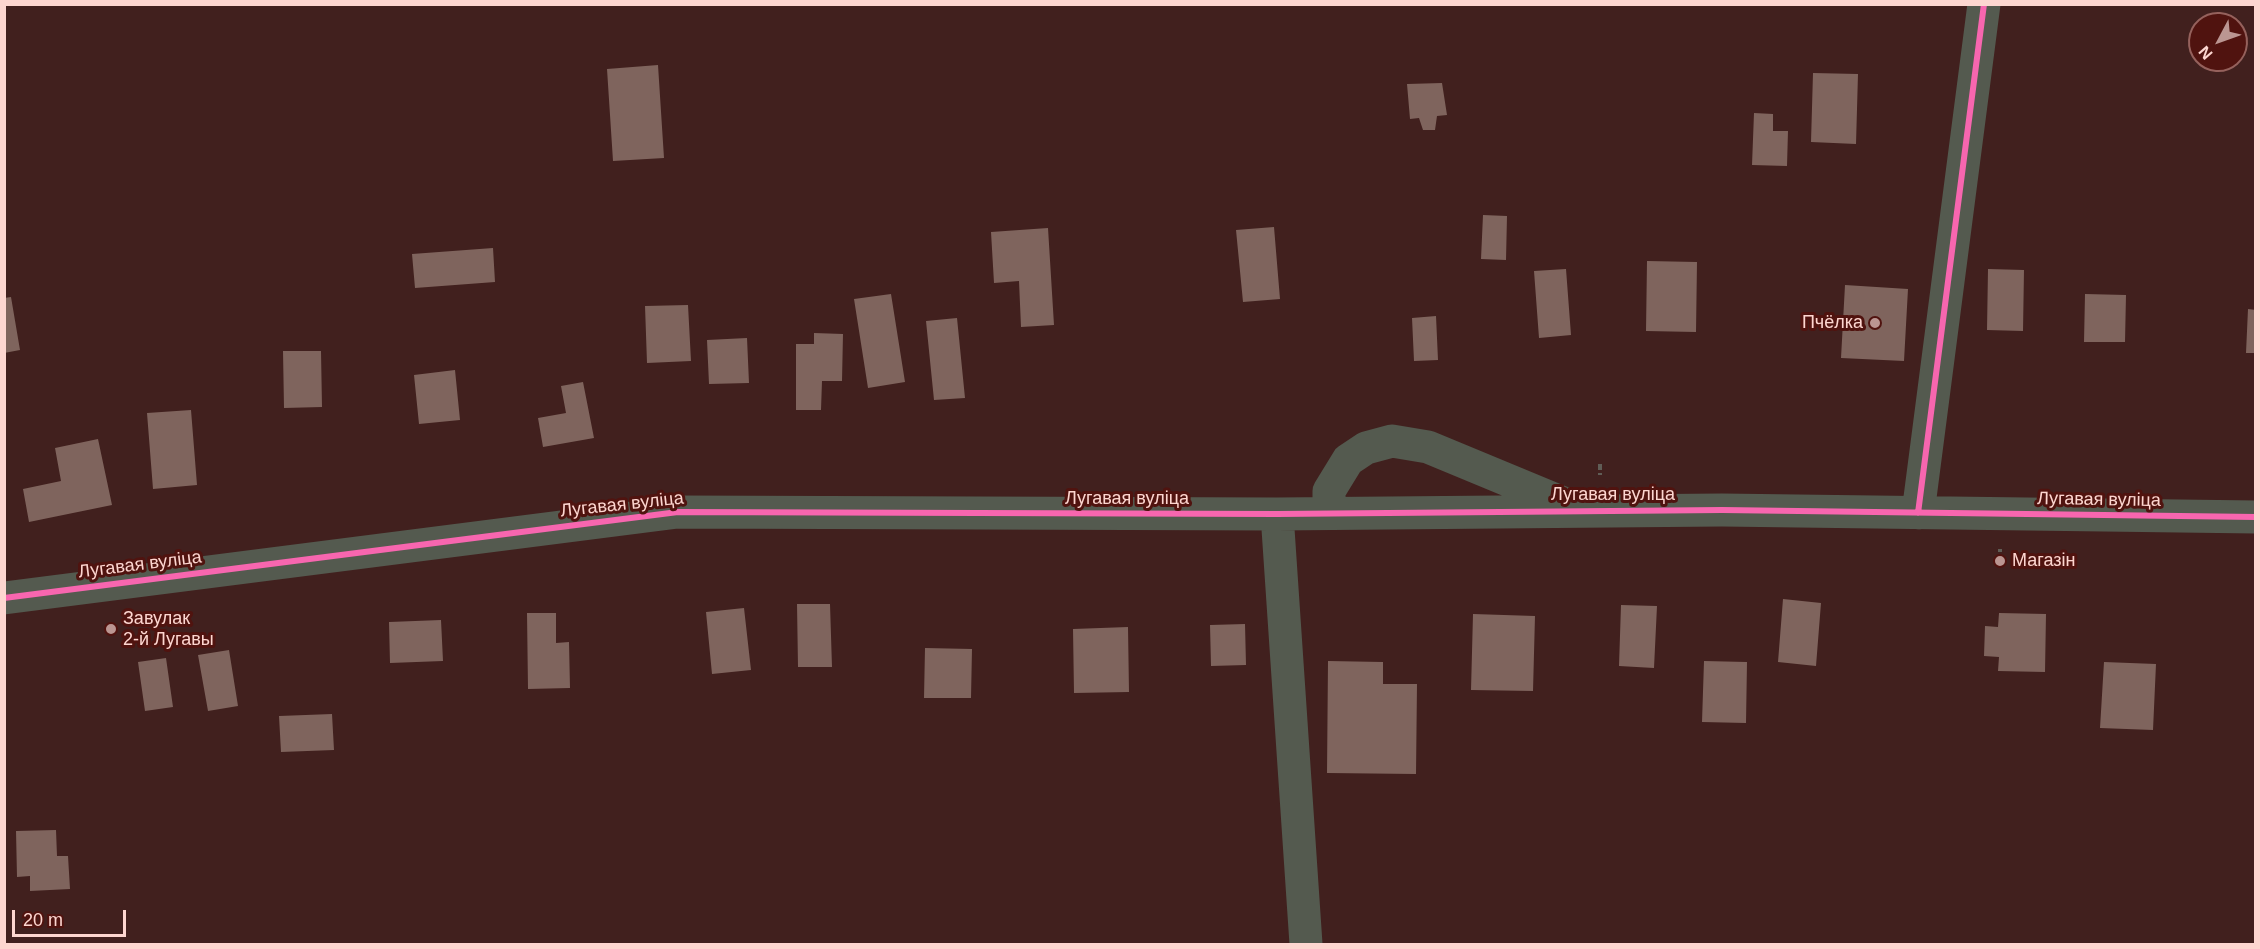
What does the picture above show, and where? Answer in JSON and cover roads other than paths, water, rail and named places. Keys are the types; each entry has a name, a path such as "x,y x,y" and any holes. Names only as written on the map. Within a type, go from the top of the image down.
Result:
{"street":[{"path":"1918,513 1984,4"},
{"path":"1329,513 1329,490 1348,460 1366,448 1392,441 1428,447 1580,510"},
{"name":"Лугавая вуліца","path":"4,598 678,512 1277,514 1580,510 2256,517"},
{"path":"1277,514 1306,945"}],"place":[{"name":"Пчёлка","path":"1875,323"},
{"name":"Магазін","path":"2000,561"},
{"name":"Завулак 2-й Лугавы","path":"111,629"}]}
